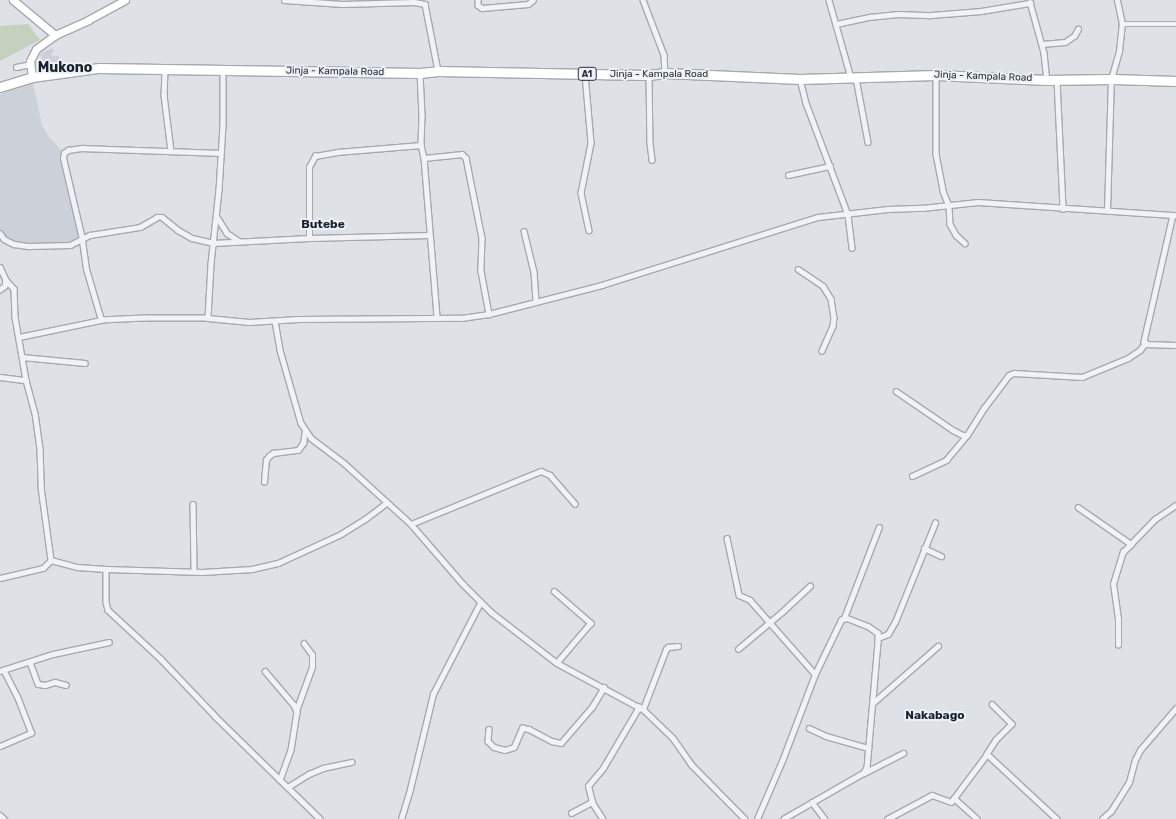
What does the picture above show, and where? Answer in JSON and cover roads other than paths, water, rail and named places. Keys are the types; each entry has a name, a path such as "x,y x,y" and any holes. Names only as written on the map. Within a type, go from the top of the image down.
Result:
{"highway":[{"name":"Jinja - Kampala Road","path":"0,86 32,77 99,68 420,73 438,71 649,75 665,73 800,79 936,75 1047,80 1111,79 1176,81"}],"main road":[{"path":"13,0 55,35"},
{"path":"32,77 30,64 32,55 36,49 55,35 126,0"}],"street":[{"path":"284,0 342,4 424,2 438,71"},
{"path":"478,0 478,5 482,8 528,4 533,0"},
{"path":"643,0 664,55 665,73"},
{"path":"829,0 854,78 868,142"},
{"path":"1107,211 1111,79 1119,51 1122,24 1117,0"},
{"path":"836,24 869,17 898,14 931,15 952,13 1030,1 1042,44 1047,80"},
{"path":"1122,24 1176,24"},
{"path":"1042,44 1065,42 1074,36 1078,29"},
{"path":"16,67 30,64"},
{"path":"165,69 164,95 171,151"},
{"path":"208,318 223,125 223,70"},
{"path":"420,73 422,114 421,145 424,158 429,235 437,317"},
{"path":"585,74 590,143 581,193 588,230"},
{"path":"649,75 650,143 652,160"},
{"path":"936,75 936,154 943,191 949,206 950,224 956,235 965,243"},
{"path":"800,79 806,103 848,215 852,248"},
{"path":"1057,80 1063,209"},
{"path":"309,238 310,167 315,156 337,152 421,145"},
{"path":"101,320 86,269 82,239 63,158 65,151 83,148 106,148 220,153"},
{"path":"424,158 462,154 466,158 482,238 482,271 489,314"},
{"path":"788,175 830,166"},
{"path":"19,337 101,320 144,318 208,318 249,322 437,317 462,318 489,314 602,285 818,217 848,215 888,209 949,206 978,202 1063,209 1175,215 1144,343 1140,350 1128,358 1082,377 1014,373 1009,375 989,401 967,435 946,460 912,476"},
{"path":"0,233 2,238 14,244 57,246 70,245 82,239 103,233 140,227 157,217 162,217 178,230 192,238 213,243 309,238 429,235"},
{"path":"217,217 227,233 239,242"},
{"path":"524,231 534,272 536,302"},
{"path":"0,267 6,280 14,290 13,302 22,357 26,380 35,413 40,450 44,515 51,560"},
{"path":"798,269 823,286 831,299 834,317 833,326 822,351"},
{"path":"0,290 5,286 6,280"},
{"path":"274,321 287,380 301,424 311,438 344,463 412,524 480,603 557,663 641,708 673,738 691,764 745,819"},
{"path":"1144,343 1176,345"},
{"path":"22,357 85,363"},
{"path":"0,377 26,380"},
{"path":"896,391 953,430 963,435 967,435"},
{"path":"264,482 266,460 269,456 272,453 298,450 303,443 305,431"},
{"path":"412,524 541,471 550,475 575,504"},
{"path":"51,560 77,567 106,569 194,571 252,569 278,563 341,534 365,519 386,502"},
{"path":"193,504 194,571"},
{"path":"1118,645 1118,619 1113,584 1123,552 1155,519 1176,505"},
{"path":"1078,507 1131,544"},
{"path":"878,638 888,634 895,622 935,523"},
{"path":"757,819 782,760 815,674 835,630 844,618 879,528"},
{"path":"727,538 739,595 750,600 769,623 800,655 815,674"},
{"path":"924,548 941,556"},
{"path":"0,578 43,568 51,560"},
{"path":"106,569 106,602 108,610 161,659 215,716 320,819"},
{"path":"738,649 810,586"},
{"path":"554,591 591,623 557,663"},
{"path":"400,819 410,789 433,694 480,603"},
{"path":"844,618 868,626 878,633 874,702 864,773"},
{"path":"0,746 31,733 18,697 1,670 54,654 109,642"},
{"path":"280,780 294,738 296,711 312,667 312,655 304,644"},
{"path":"602,819 592,802 588,786 603,768 641,708 666,649 668,647 678,646"},
{"path":"874,702 938,646"},
{"path":"30,662 38,684 45,685 55,682 66,685"},
{"path":"265,671 294,705 296,711"},
{"path":"489,729 488,741 494,747 505,750 514,747 522,728 529,729 552,741 561,743 592,706 604,687"},
{"path":"887,819 932,795 951,802 996,740 1012,724 992,704"},
{"path":"1102,819 1117,805 1129,782 1135,760 1140,750 1176,708"},
{"path":"809,728 826,736 868,748"},
{"path":"784,819 864,773 904,753"},
{"path":"987,754 1057,819"},
{"path":"288,787 309,774 351,762"},
{"path":"954,798 977,819"},
{"path":"571,813 592,802"},
{"path":"812,802 825,819"},
{"path":"0,815 4,819"}],"district":[{"name":"Mukono","path":"65,68"},
{"name":"Butebe","path":"323,225"},
{"name":"Nakabago","path":"935,716"}]}
